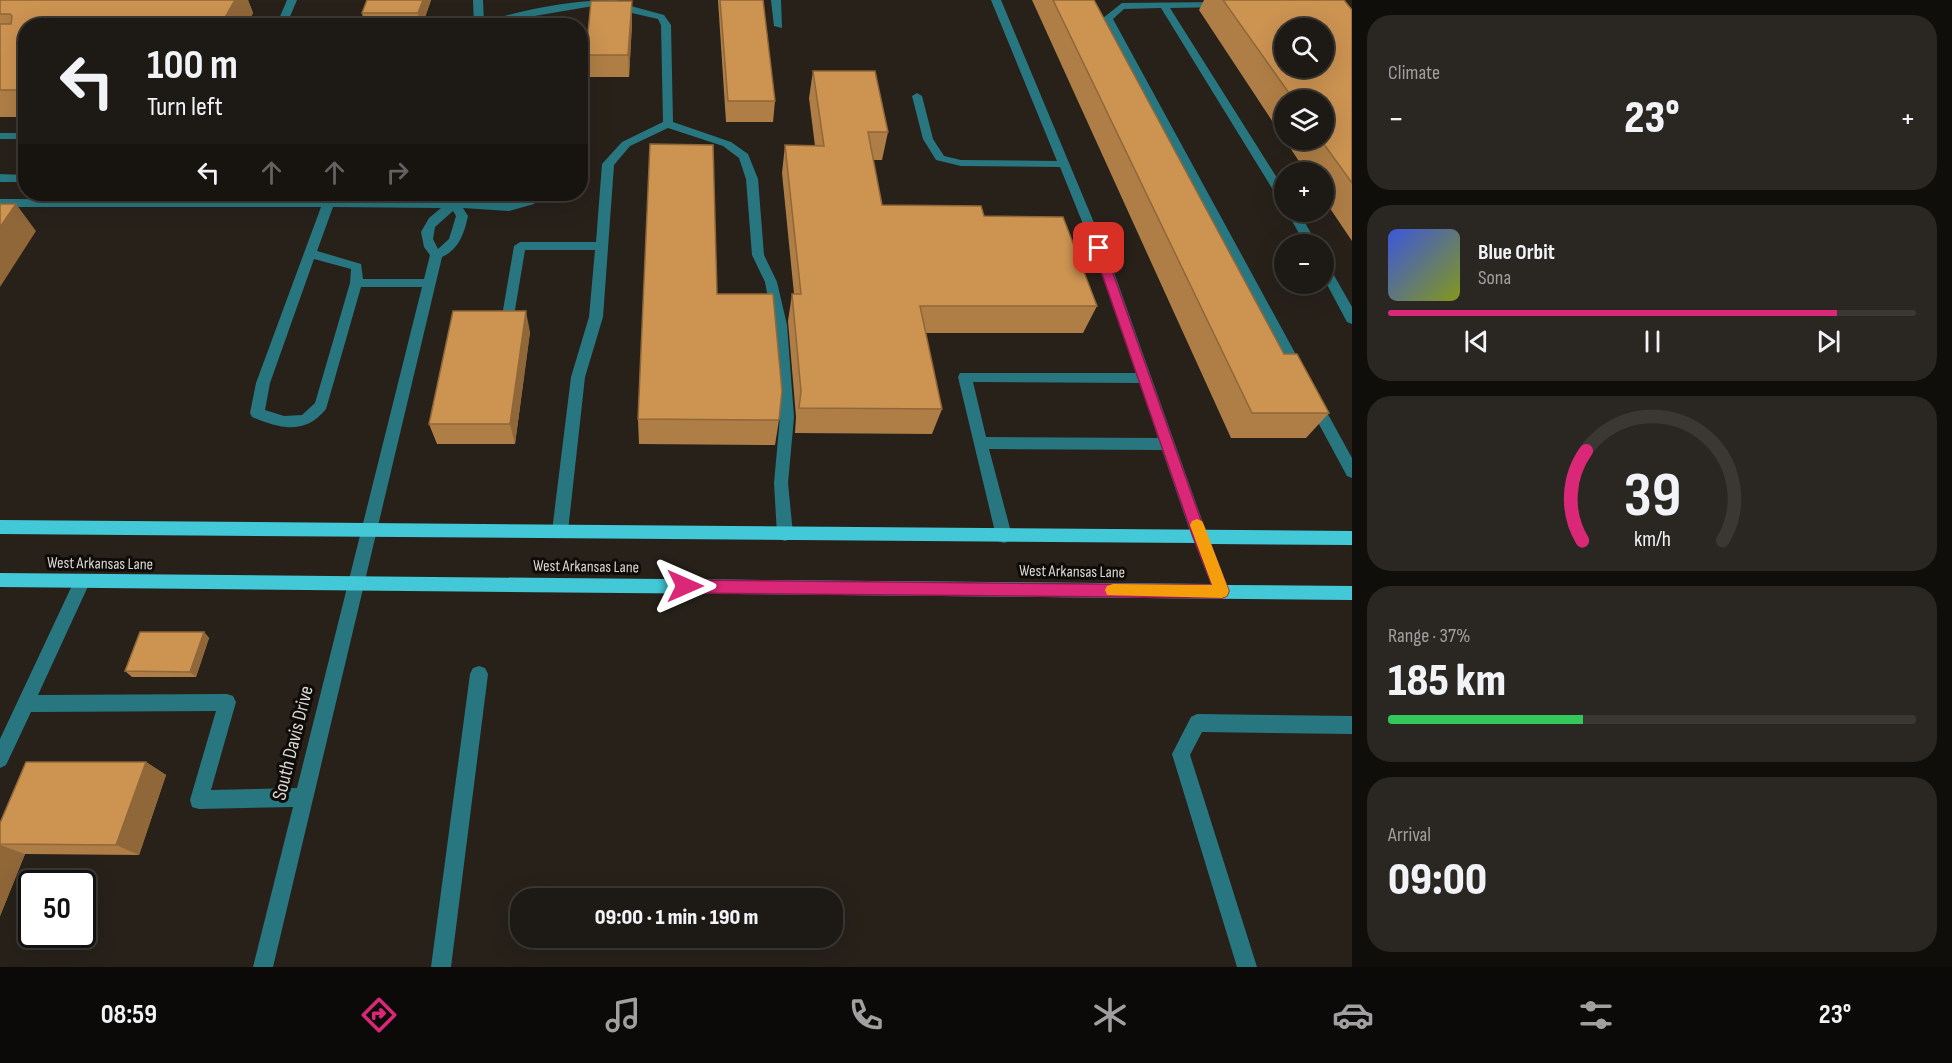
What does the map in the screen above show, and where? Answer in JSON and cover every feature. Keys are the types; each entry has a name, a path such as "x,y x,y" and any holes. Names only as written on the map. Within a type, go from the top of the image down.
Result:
{"main road":[{"path":"0,527 1352,538"},
{"path":"1200,537 1222,591"},
{"name":"West Arkansas Lane","path":"0,580 1352,593"}],"street":[{"path":"284,18 292,0"},
{"path":"478,0 480,18"},
{"path":"506,18 609,0 626,9 661,17 666,25 668,124"},
{"path":"776,0 779,26"},
{"path":"996,0 1104,261 1200,537"},
{"path":"1232,5 1122,6 1108,18 1352,472"},
{"path":"1164,6 1274,182"},
{"path":"917,96 928,139 940,158 961,163 1064,164"},
{"path":"560,531 578,377 596,318 608,164 626,144 668,124 727,144 744,156 752,180 758,255 771,282 780,325 787,417 781,483 785,534"},
{"path":"0,136 18,136"},
{"path":"0,178 18,179"},
{"path":"0,203 102,201"},
{"path":"254,201 328,204 404,201"},
{"path":"453,201 433,218 426,233 428,246 436,255 446,252 458,234 462,216 456,201"},
{"path":"468,201 509,207 530,201"},
{"path":"311,254 357,267 356,283 321,405 311,417 294,422 270,419 257,413 263,383 328,204"},
{"path":"508,316 520,246 602,246"},
{"name":"South Davis Drive","path":"263,967 367,530 436,255"},
{"path":"356,283 429,283"},
{"path":"1334,286 1352,319"},
{"path":"1004,536 965,377 1145,378"},
{"path":"980,443 1169,444"},
{"path":"0,759 82,582"},
{"path":"441,967 479,674"},
{"path":"25,704 226,702 199,800 303,797"},
{"path":"1247,967 1181,754 1197,723 1352,725"}],"building":[{"path":"0,0 235,0 225,18 18,18 18,90 0,90 0,24 11,24 12,16 0,14"},
{"path":"367,0 423,0 418,13 362,13"},
{"path":"720,0 763,0 775,101 728,101"},
{"path":"1053,0 1094,0 1284,354 1297,354 1329,413 1252,413"},
{"path":"1223,0 1344,0 1352,10 1352,183 1328,150 1334,150 1334,90 1287,90 1278,78 1334,78 1334,18 1274,18 1274,72"},
{"path":"591,1 632,1 628,55 588,55"},
{"path":"813,71 875,71 888,132 868,132 882,205 981,206 984,216 1063,217 1097,306 920,306 942,409 799,408 801,391 792,294 801,294 785,145 824,146"},
{"path":"650,144 713,145 717,294 773,294 782,391 779,420 638,419"},
{"path":"0,204 16,204 0,227"},
{"path":"453,311 526,311 510,424 429,424"},
{"path":"140,632 204,632 190,672 125,671"},
{"path":"26,762 146,762 116,845 0,844 0,823"}],"slow traffic":[{"path":"1113,590 1222,591 1197,525"}],"route":[{"path":"685,586 1222,591 1200,537 1194,514 1099,248"}]}
